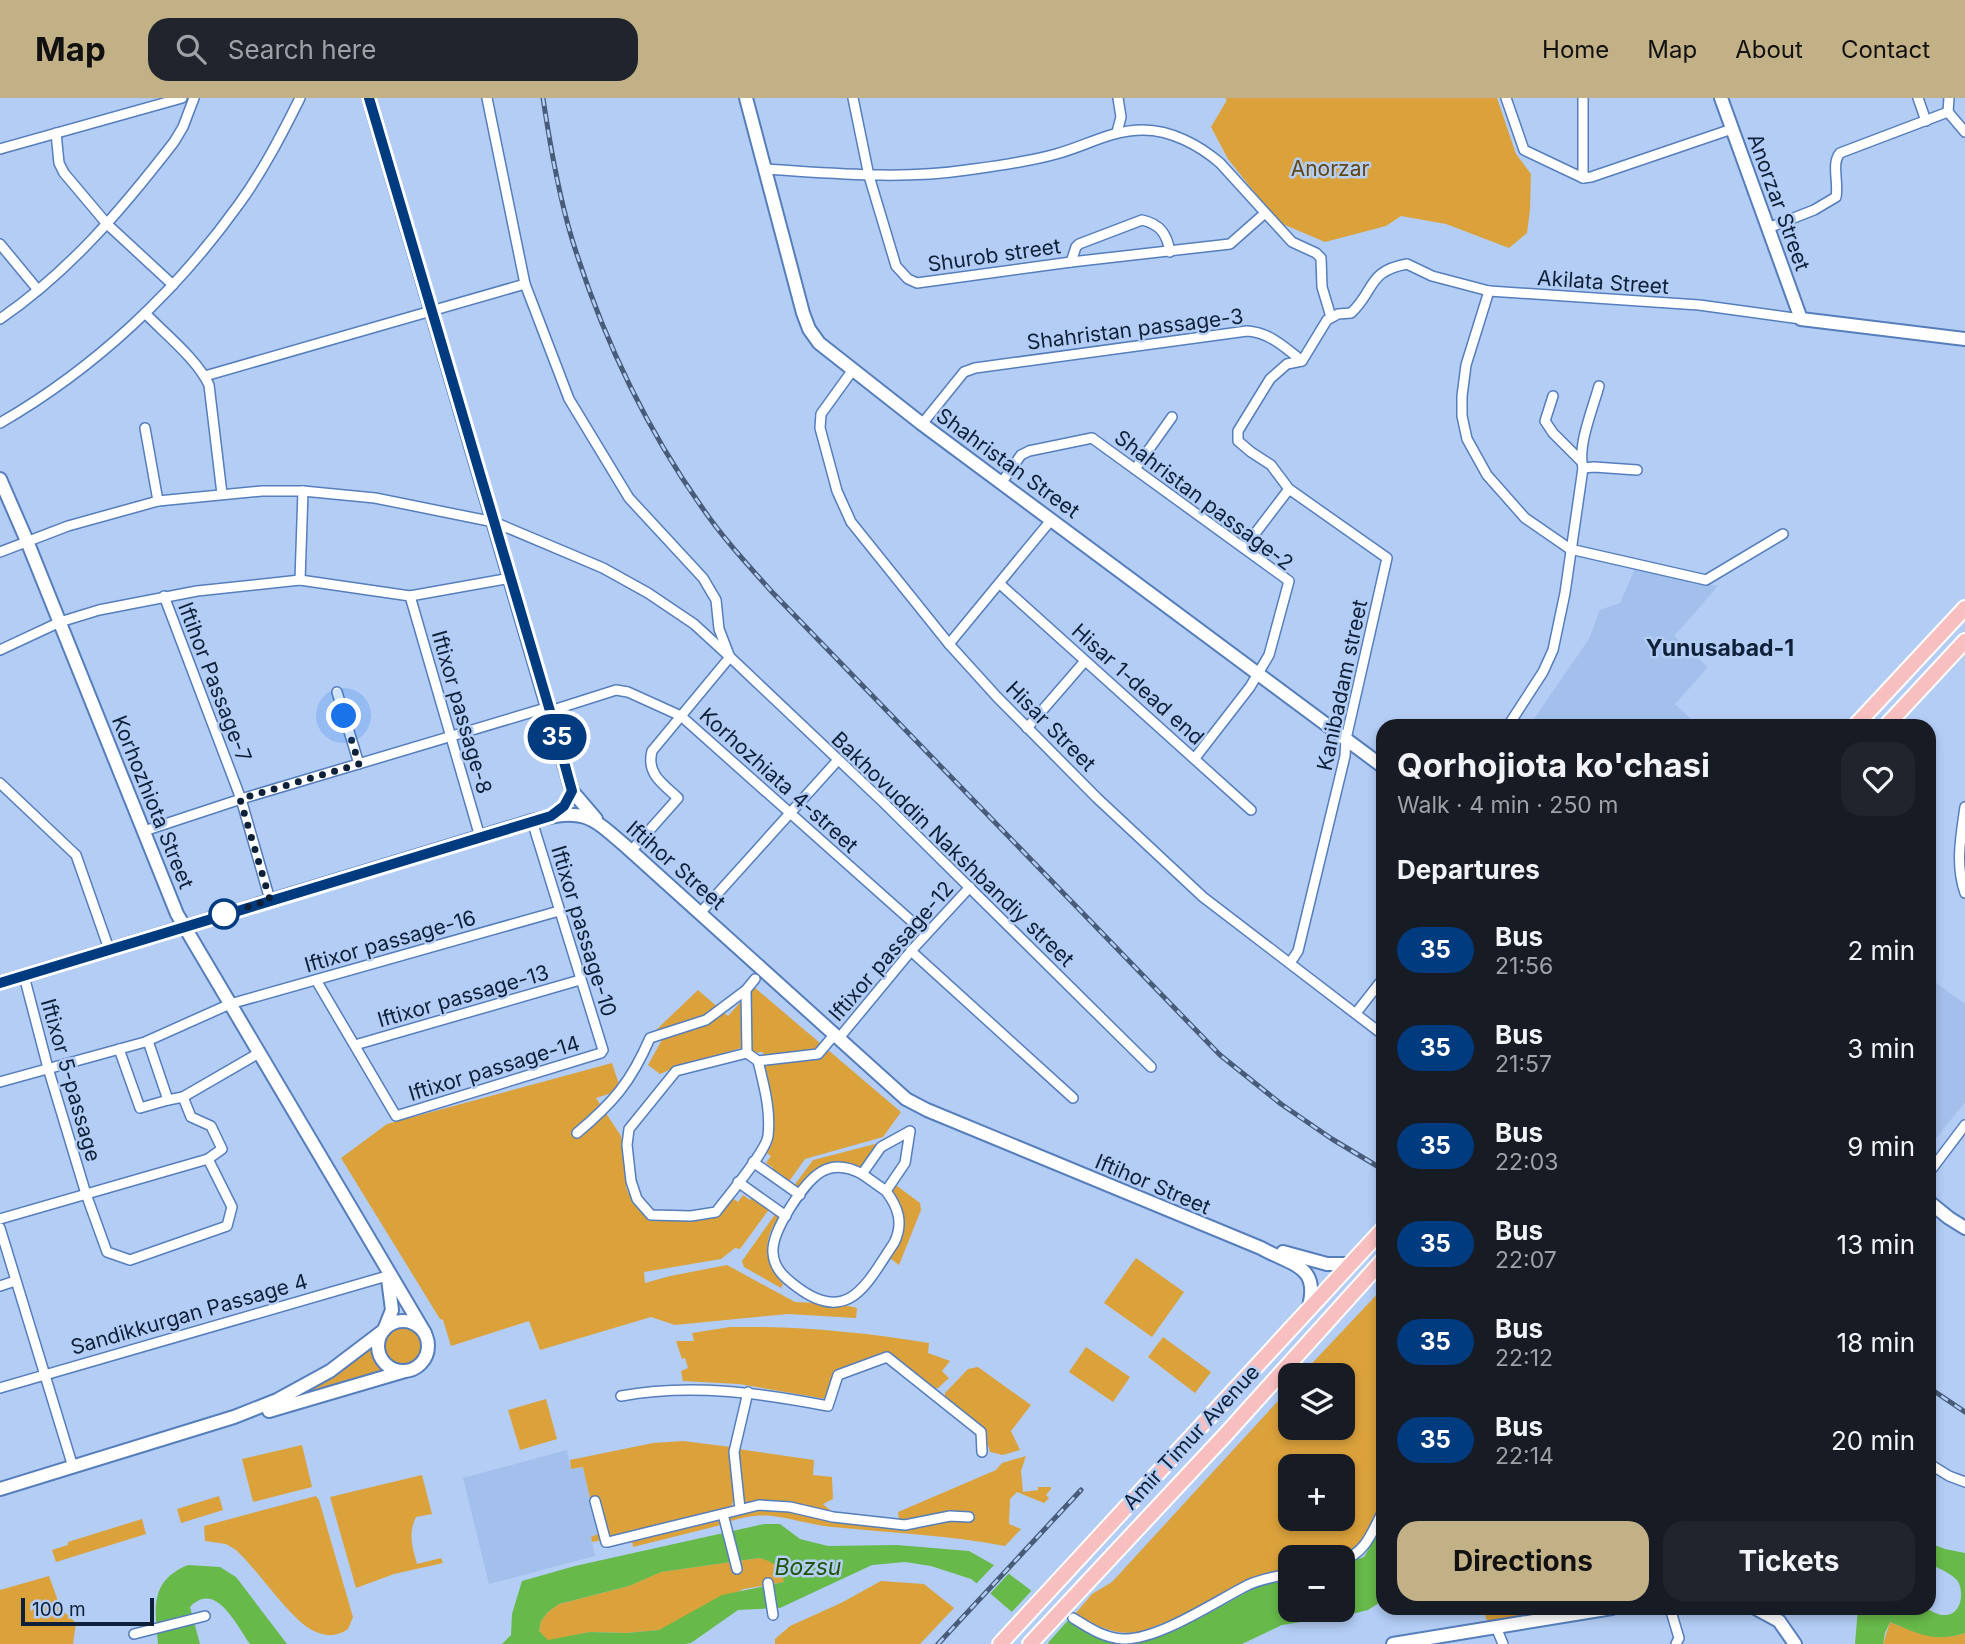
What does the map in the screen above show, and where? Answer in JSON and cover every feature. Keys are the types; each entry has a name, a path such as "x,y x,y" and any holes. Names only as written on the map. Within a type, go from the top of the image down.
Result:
{"main road":[{"path":"1862,719 1965,608"},
{"path":"1893,719 1965,641"},
{"name":"Amir Timur Avenue","path":"1001,1643 1376,1237"},
{"name":"Amir Timur Avenue","path":"1030,1644 1376,1273"}],"street":[{"path":"0,149 182,98"},
{"path":"0,319 74,259 107,224 174,142 194,98"},
{"path":"0,423 67,379 145,313 173,285 240,203 268,159 300,98"},
{"path":"369,98 572,791 604,827"},
{"path":"486,98 524,284 569,400 629,498 703,578 716,600 719,629 730,657 655,746 650,765 660,781 678,797 631,850"},
{"name":"Shahristan Street","path":"746,98 809,329 823,348 1376,762"},
{"name":"Shurob street","path":"853,98 869,176 896,266 908,279 926,284 1072,262 1230,244 1265,214"},
{"path":"1117,132 1121,117 1118,98"},
{"path":"1506,98 1524,150 1583,178 1732,129"},
{"path":"1583,98 1583,178"},
{"name":"Anorzar Street","path":"1721,98 1801,319"},
{"path":"1918,98 1926,121"},
{"path":"1950,98 1948,112 1965,132"},
{"path":"1768,228 1814,210 1836,197 1839,186 1836,157 1840,153 1948,112"},
{"path":"764,169 869,176 964,170 1056,154 1117,132 1157,131 1199,148 1220,163 1292,242 1321,258 1322,287 1331,317 1302,361"},
{"path":"56,132 60,168 107,224 173,285"},
{"path":"1072,262 1079,244 1142,220 1152,222 1168,237 1170,252"},
{"path":"0,244 38,290"},
{"name":"Akilata Street","path":"1331,317 1351,313 1377,276 1388,269 1407,264 1432,276 1489,291 1699,305 1801,319"},
{"path":"205,376 524,284"},
{"path":"1489,291 1466,365 1462,416 1467,439 1487,475 1533,524 1570,549 1706,580 1783,534"},
{"path":"145,313 205,376 212,394 222,494"},
{"path":"1801,319 1965,339"},
{"name":"Shahristan passage-3","path":"922,424 964,372 975,368 1247,331 1256,331 1277,341 1302,361"},
{"name":"Kanibadam street","path":"1290,963 1298,951 1345,756 1346,739 1387,558 1289,489 1271,465 1238,441 1238,431 1270,379 1287,364 1302,361"},
{"name":"Hisar Street","path":"852,371 818,420 836,491 851,522 949,645 1027,728 1203,897 1376,1029"},
{"path":"1513,719 1543,672 1553,650 1565,593 1587,429 1599,386"},
{"path":"1553,396 1545,421 1582,464 1637,470"},
{"path":"1135,469 1172,417"},
{"path":"145,428 158,501"},
{"name":"Shahristan passage-2","path":"1002,482 1021,455 1088,438 1289,581 1269,655 1258,674"},
{"name":"Korhozhiota Street","path":"0,479 184,926 425,1334"},
{"path":"1244,548 1289,489"},
{"path":"300,580 303,491"},
{"name":"Bakhovuddin Nakshbandiy street","path":"0,552 68,526 158,501 222,494 303,491 375,498 494,522 603,568 648,593 694,624 970,887 1151,1067"},
{"path":"949,645 1052,519"},
{"path":"0,650 60,622 99,610 164,596 300,580 410,596 511,578"},
{"name":"Hisar 1-dead end","path":"1000,584 1251,810"},
{"name":"Iftihor Passage-7","path":"164,596 240,799 270,900"},
{"name":"Iftixor passage-8","path":"410,596 480,837"},
{"path":"1027,728 1084,661"},
{"path":"1195,758 1258,674"},
{"name":"Korhozhiаta 4-street","path":"144,831 240,799 616,690 628,692 681,716 926,934"},
{"path":"337,692 359,764"},
{"path":"701,912 838,760"},
{"path":"0,783 76,855 109,949"},
{"path":"551,816 564,806 572,791"},
{"path":"1965,807 1959,860 1959,872 1965,892"},
{"name":"Iftihor Street","path":"0,983 532,821 551,816 579,814 604,827 631,850 913,1103 1299,1266 1307,1274 1313,1291 1308,1310"},
{"name":"Iftixor passage-10","path":"532,821 602,1052"},
{"name":"Iftixor passage-12","path":"758,1061 818,1054 970,887"},
{"name":"Iftixor passage-16","path":"230,1004 559,911"},
{"path":"911,951 1073,1098"},
{"name":"Iftixor 5-passage","path":"24,976 48,1068 86,1194 107,1252 130,1260 227,1226 232,1207 208,1159"},
{"path":"316,979 355,1045"},
{"path":"577,1133 607,1108 638,1066 650,1038 706,1020 746,990 755,979"},
{"name":"Iftixor passage-13","path":"355,1045 580,980"},
{"path":"1356,1013 1376,987"},
{"path":"746,990 747,1053"},
{"path":"0,1082 148,1041 230,1004"},
{"path":"148,1041 168,1100"},
{"name":"Iftixor passage-14","path":"355,1045 396,1116 602,1052"},
{"path":"118,1049 140,1108 183,1097 259,1053"},
{"path":"747,1053 758,1061 767,1097 768,1139 716,1212 691,1216 651,1215 637,1199 631,1181 627,1144 629,1129 676,1071 747,1053"},
{"path":"0,1219 208,1159 222,1149 211,1126 191,1117 183,1097"},
{"path":"1936,1163 1965,1125"},
{"path":"862,1174 881,1147 910,1131 905,1163 886,1191"},
{"path":"752,1162 800,1195"},
{"path":"849,1167 862,1174 886,1191 893,1200 900,1218 898,1236 862,1291 851,1298 824,1302 810,1297 780,1272 774,1263 773,1242 800,1195 823,1171 849,1167"},
{"path":"738,1182 786,1216"},
{"path":"1936,1208 1965,1228"},
{"path":"0,1228 73,1467"},
{"name":"Iftihor Street","path":"1261,1248 1327,1264 1351,1264"},
{"path":"0,1489 234,1417 277,1400 330,1371 384,1330 397,1322 405,1321 419,1327 425,1334 428,1350 425,1358 413,1370 396,1371 382,1361 377,1344 384,1330 390,1319 393,1302 387,1273"},
{"name":"Sandikkurgаn Passage 4","path":"0,1388 387,1273"},
{"path":"0,1286 15,1281"},
{"path":"621,1396 668,1390 748,1392 828,1406 838,1375 887,1357 981,1432 982,1452"},
{"path":"234,1417 258,1415 405,1371"},
{"path":"740,1509 734,1452 748,1392"},
{"path":"1936,1468 1965,1482"},
{"path":"595,1501 606,1542 759,1505 780,1506 833,1517 905,1524 950,1516 969,1517"},
{"path":"723,1514 737,1569"},
{"path":"1355,1556 1362,1550 1376,1524"},
{"path":"1073,1618 1098,1634 1124,1639 1145,1635 1202,1612 1255,1582 1278,1576"},
{"path":"768,1583 773,1615"},
{"path":"1393,1644 1571,1615"},
{"path":"1672,1615 1679,1638 1676,1644"},
{"path":"1768,1615 1779,1622 1795,1644"},
{"path":"134,1634 205,1616"},
{"path":"1496,1628 1503,1644"}],"shaded area":[{"path":"1635,569 1718,586 1674,636 1708,667 1675,704 1691,719 1534,719 1589,639 1600,610 1620,603"},
{"path":"1936,983 1965,1004 1965,1102 1936,1138"},
{"path":"567,1450 571,1469 583,1467 598,1535 591,1537 595,1556 489,1584 463,1478"}],"green space":[{"name":"Anorzar","path":"1225,98 1497,98 1516,154 1531,174 1527,233 1509,248 1446,224 1401,216 1386,226 1325,242 1278,222 1228,159 1211,127 1227,100"},
{"path":"754,987 901,1112 883,1137 805,1159 788,1183 772,1172 773,1168 766,1163 771,1156 764,1151 771,1116 763,1052 753,1053 748,1044 742,1045 741,1048 660,1074 648,1065 663,1038 655,1031 698,990 728,1016"},
{"path":"612,1063 621,1090 596,1098 621,1136 630,1185 626,1187 641,1211 649,1217 716,1216 731,1197 738,1202 743,1195 750,1200 753,1197 770,1208 740,1249 735,1248 721,1259 644,1272 645,1283 727,1265 795,1302 840,1304 857,1308 856,1318 788,1314 675,1325 651,1317 540,1350 529,1321 451,1346 443,1320 341,1158 387,1124"},
{"path":"879,1143 860,1170 826,1167 815,1174 802,1191 793,1187 813,1160"},
{"path":"893,1183 920,1203 921,1210 899,1265 887,1256 901,1214 888,1190"},
{"path":"776,1213 779,1216 770,1234 767,1251 771,1267 783,1284 781,1288 744,1267 742,1261"},
{"path":"1136,1258 1184,1292 1152,1337 1104,1303"},
{"path":"1376,1295 1376,1520 1364,1543 1355,1549 1355,1545 1278,1545 1278,1575 1134,1633 1116,1632 1100,1627 1075,1614 1092,1594 1112,1582 1278,1401 1278,1440 1355,1440 1355,1363 1312,1363"},
{"path":"402,1325 417,1331 423,1346 417,1361 402,1367 387,1361 381,1346 387,1331"},
{"path":"730,1327 830,1330 929,1343 928,1353 950,1361 942,1371 949,1378 933,1389 886,1352 833,1374 826,1399 739,1384 683,1381 681,1371 688,1368 676,1341 694,1341 692,1333"},
{"path":"1163,1337 1211,1372 1195,1393 1148,1357"},
{"path":"371,1347 373,1360 386,1374 281,1401"},
{"path":"1086,1347 1130,1377 1113,1402 1069,1372"},
{"path":"978,1367 1031,1405 1011,1431 1020,1450 1003,1455 990,1452 978,1429 945,1400 945,1393 968,1369"},
{"path":"546,1399 557,1439 520,1450 508,1410"},
{"path":"683,1441 731,1447 734,1499 731,1507 724,1511 592,1542 591,1537 598,1534 583,1467 571,1469 570,1460 653,1443"},
{"path":"302,1445 312,1487 253,1502 242,1459"},
{"path":"738,1449 814,1460 813,1475 832,1477 833,1499 823,1504 837,1516 745,1503 741,1494"},
{"path":"1026,1456 1021,1471 1023,1492 1038,1490 1038,1487 1051,1487 1046,1495 1049,1498 1044,1503 1017,1492 1010,1499 1009,1524 1021,1529 1005,1546 833,1527 768,1516 742,1518 726,1523 728,1516 765,1508 900,1525 898,1512 996,1470 1002,1463"},
{"path":"422,1475 432,1514 416,1517 411,1534 414,1552 417,1564 441,1558 443,1563 394,1574 356,1588 330,1497"},
{"path":"219,1496 223,1510 181,1523 177,1509"},
{"path":"316,1496 353,1617 348,1629 335,1635 312,1630 294,1616 236,1550 226,1544 205,1541 204,1526"},
{"path":"142,1519 146,1534 56,1562 52,1550 68,1545 68,1542"},
{"path":"719,1519 721,1525 633,1547 632,1541"},
{"path":"759,1558 777,1566 785,1582 744,1589 659,1630 590,1632 548,1641 539,1631 541,1621 559,1604 629,1586 660,1572"},
{"path":"49,1576 61,1609 76,1623 73,1644 0,1644 0,1590"},
{"path":"881,1581 924,1584 954,1608 920,1644 775,1644 775,1639 790,1626"},
{"path":"1485,1615 1530,1615 1490,1622"},
{"path":"1890,1622 1918,1633 1936,1636 1965,1633 1965,1644 1883,1644"}],"water":[{"name":"Bozsu","path":"764,1524 780,1524 800,1539 828,1546 897,1545 969,1551 1008,1573 1088,1634 1109,1642 1124,1642 1177,1627 1202,1617 1263,1583 1278,1580 1278,1622 1301,1622 1282,1625 1242,1644 1049,1644 971,1579 931,1566 905,1562 872,1565 780,1608 738,1610 691,1643 685,1644 502,1644 511,1635 512,1614 522,1581 575,1566","holes":["759,1558 773,1563 779,1569 784,1582 722,1595 659,1630 590,1632 548,1640 539,1631 541,1621 559,1604 629,1586 661,1572"]},
{"name":"Bozsu","path":"1376,1537 1376,1605 1355,1613 1355,1560 1364,1557"},
{"path":"1936,1546 1965,1553 1965,1633 1935,1637 1890,1622 1883,1644 1855,1644 1857,1615 1949,1615 1954,1612 1960,1602 1961,1590 1957,1580 1936,1567"},
{"path":"188,1565 220,1567 236,1577 287,1644 250,1644 225,1608 208,1599 199,1600 190,1607 200,1644 158,1644 157,1597 166,1579"}],"pier":[{"path":"997,1562 1011,1571 988,1596 974,1586"},
{"path":"1034,1588 1071,1617 1047,1644 1043,1644 1010,1614"}],"railway":[{"path":"543,98 563,204 596,309 643,411 680,475 717,529 772,592 1220,1055 1281,1104 1376,1165"},
{"path":"1936,1392 1965,1412"},
{"path":"938,1644 1081,1490"}],"bus line":[{"name":"35","path":"0,983 551,816 569,799 572,791 550,711 369,98"}],"district":[{"name":"Yunusabad-1","path":"1720,648"}],"route":[{"path":"224,914 270,900 240,799 359,764 344,716"}]}
